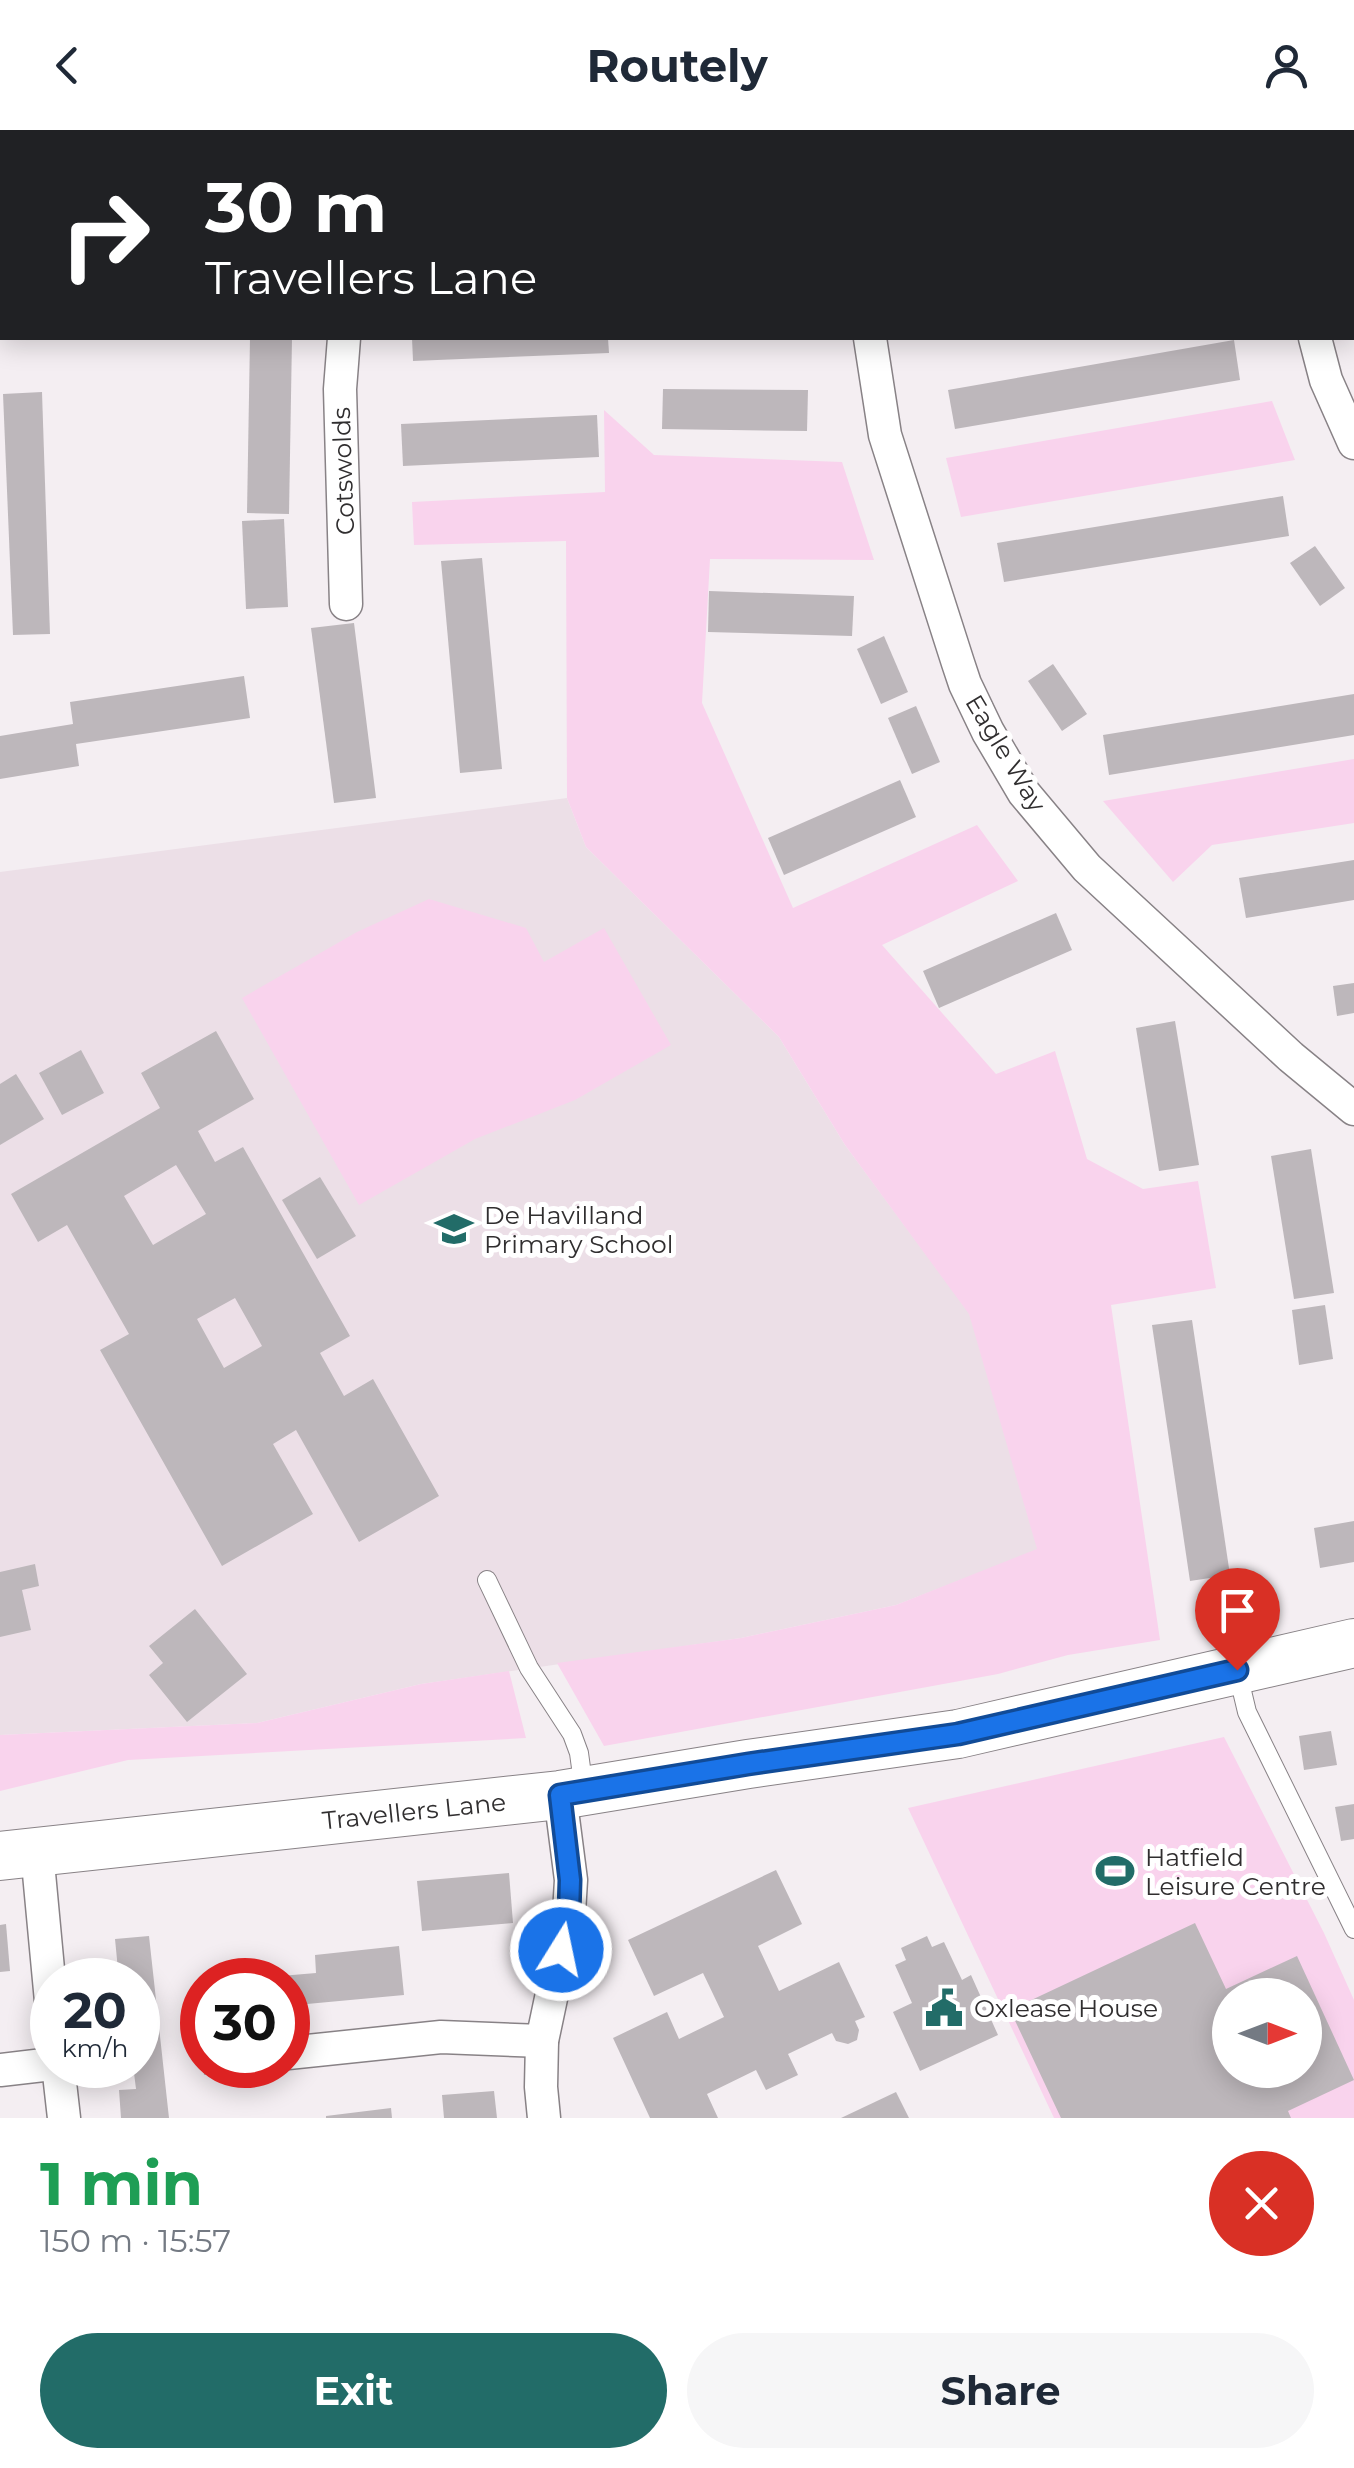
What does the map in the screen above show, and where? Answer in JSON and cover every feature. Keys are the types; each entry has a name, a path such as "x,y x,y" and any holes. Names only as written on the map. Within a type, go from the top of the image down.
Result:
{"street":[{"name":"Cotswolds","path":"344,340 340,389 346,604"},
{"name":"Eagle Way","path":"870,340 885,435 965,684 1024,793 1087,868 1291,1057 1354,1108"},
{"path":"1315,340 1326,380 1354,443"},
{"name":"Travellers Lane","path":"19,1854 572,1793 958,1734 1354,1643"},
{"path":"544,2118 542,2041 569,1913 572,1793"},
{"path":"19,1854 41,1958"},
{"path":"310,2051 441,2037 542,2041"},
{"path":"0,2070 30,2067"},
{"path":"59,2088 64,2118"}],"lane":[{"path":"487,1580 529,1668 572,1734 579,1753 572,1793"},
{"path":"1237,1670 1247,1712 1354,1929"}],"shaded area":[{"path":"1272,401 1295,460 961,517 946,458"},
{"path":"604,410 654,455 842,462 874,560 710,559 702,703 793,908 977,825 1018,881 882,945 996,1074 1055,1051 1087,1159 1143,1189 1198,1181 1216,1288 1111,1305 1160,1640 1068,1655 998,1674 604,1746 557,1663 741,1638 896,1605 1037,1549 969,1314 845,1145 779,1037 586,847 567,798 566,541 414,545 412,502 605,492"},
{"path":"1354,759 1354,823 1212,845 1173,882 1103,801"},
{"name":"De Havilland Primary School","path":"567,798 586,847 779,1037 845,1145 970,1314 1038,1550 896,1605 741,1638 421,1684 257,1723 0,1735 0,872"},
{"path":"429,899 526,928 544,962 604,928 671,1045 575,1100 475,1139 359,1205 242,998 357,932"},
{"path":"509,1671 526,1738 128,1760 0,1791 0,1735 257,1723 421,1684"},
{"name":"Hatfield Leisure Centre","path":"1224,1737 1354,2000 1354,2118 1054,2118 908,1808"}],"building":[{"path":"250,340 292,340 289,514 247,513"},
{"path":"412,340 608,340 609,353 413,361"},
{"path":"1234,340 1240,380 955,429 948,390"},
{"path":"663,389 808,390 807,431 662,429"},
{"path":"42,392 50,634 13,635 3,394"},
{"path":"597,415 599,457 403,466 401,424"},
{"path":"1283,496 1289,536 1004,582 997,543"},
{"path":"284,519 288,607 246,609 242,521"},
{"path":"1315,546 1345,588 1320,606 1290,563"},
{"path":"482,558 502,769 460,773 441,561"},
{"path":"709,591 854,596 852,636 708,632"},
{"path":"354,623 376,798 334,803 311,628"},
{"path":"884,636 908,692 881,704 857,649"},
{"path":"1053,664 1087,714 1062,731 1028,681"},
{"path":"244,676 250,718 76,744 79,766 0,779 0,736 73,724 70,702"},
{"path":"1354,694 1354,735 1109,775 1103,735"},
{"path":"916,706 940,762 912,774 888,718"},
{"path":"900,780 916,817 784,875 768,838"},
{"path":"1354,860 1354,900 1246,918 1239,878"},
{"path":"1056,913 1072,950 939,1008 923,971"},
{"path":"1354,983 1354,1013 1337,1016 1333,986"},
{"path":"1175,1021 1199,1165 1159,1171 1136,1028"},
{"path":"216,1031 254,1099 198,1131 215,1162 243,1147 350,1336 320,1353 344,1396 373,1379 439,1496 359,1542 296,1430 273,1444 313,1514 222,1566 100,1350 129,1334 67,1225 38,1242 11,1194 160,1108 141,1073","holes":["176,1165 206,1214 153,1245 124,1196","235,1298 262,1346 224,1368 197,1319"]},
{"path":"81,1050 104,1093 62,1115 39,1073"},
{"path":"16,1074 44,1119 0,1145 0,1084"},
{"path":"1311,1149 1334,1293 1294,1299 1271,1156"},
{"path":"320,1177 356,1236 317,1259 282,1200"},
{"path":"1325,1305 1333,1359 1299,1365 1292,1310"},
{"path":"1192,1320 1230,1575 1190,1581 1152,1325"},
{"path":"1354,1521 1354,1562 1320,1568 1314,1528"},
{"path":"35,1564 39,1586 22,1590 31,1630 0,1637 0,1572"},
{"path":"195,1609 247,1674 187,1722 149,1675 163,1663 149,1646"},
{"path":"1331,1731 1337,1765 1304,1770 1299,1736"},
{"path":"1354,1804 1354,1839 1341,1841 1335,1807"},
{"path":"776,1870 802,1924 758,1946 779,1991 839,1962 865,2017 855,2021 859,2030 857,2040 848,2044 836,2041 832,2033 788,2054 798,2075 766,2090 756,2070 707,2094 718,2118 650,2118 613,2038 667,2012 679,2039 724,2017 703,1973 654,1996 628,1940"},
{"path":"509,1873 513,1923 422,1931 417,1881"},
{"path":"1195,1923 1221,1978 1212,1978 1212,2088 1322,2088 1322,2010 1354,2080 1288,2111 1291,2118 1061,2118 1010,2010"},
{"path":"6,1924 10,1971 0,1972 0,1925"},
{"path":"149,1936 151,1958 117,1958 115,1939"},
{"name":"Oxlease House","path":"927,1936 932,1947 944,1942 962,1980 971,1975 998,2035 920,2071 893,2012 912,2003 895,1965 906,1960 901,1948"},
{"path":"399,1946 404,1995 310,2004 310,1974 316,1973 315,1955"},
{"path":"1297,1956 1307,1978 1250,1978"},
{"path":"160,2036 169,2118 121,2118 119,2090 160,2088"},
{"path":"494,2091 497,2118 444,2118 442,2095"},
{"path":"896,2092 909,2118 841,2118"},
{"path":"391,2108 392,2118 326,2118 326,2116"}],"place":[{"name":"De Havilland Primary School","path":"454,1229"},
{"name":"Hatfield Leisure Centre","path":"1115,1871"},
{"name":"Oxlease House","path":"944,2008"}],"route":[{"path":"561,1950 569,1913 570,1880 560,1795 958,1734 1237,1670"}]}
